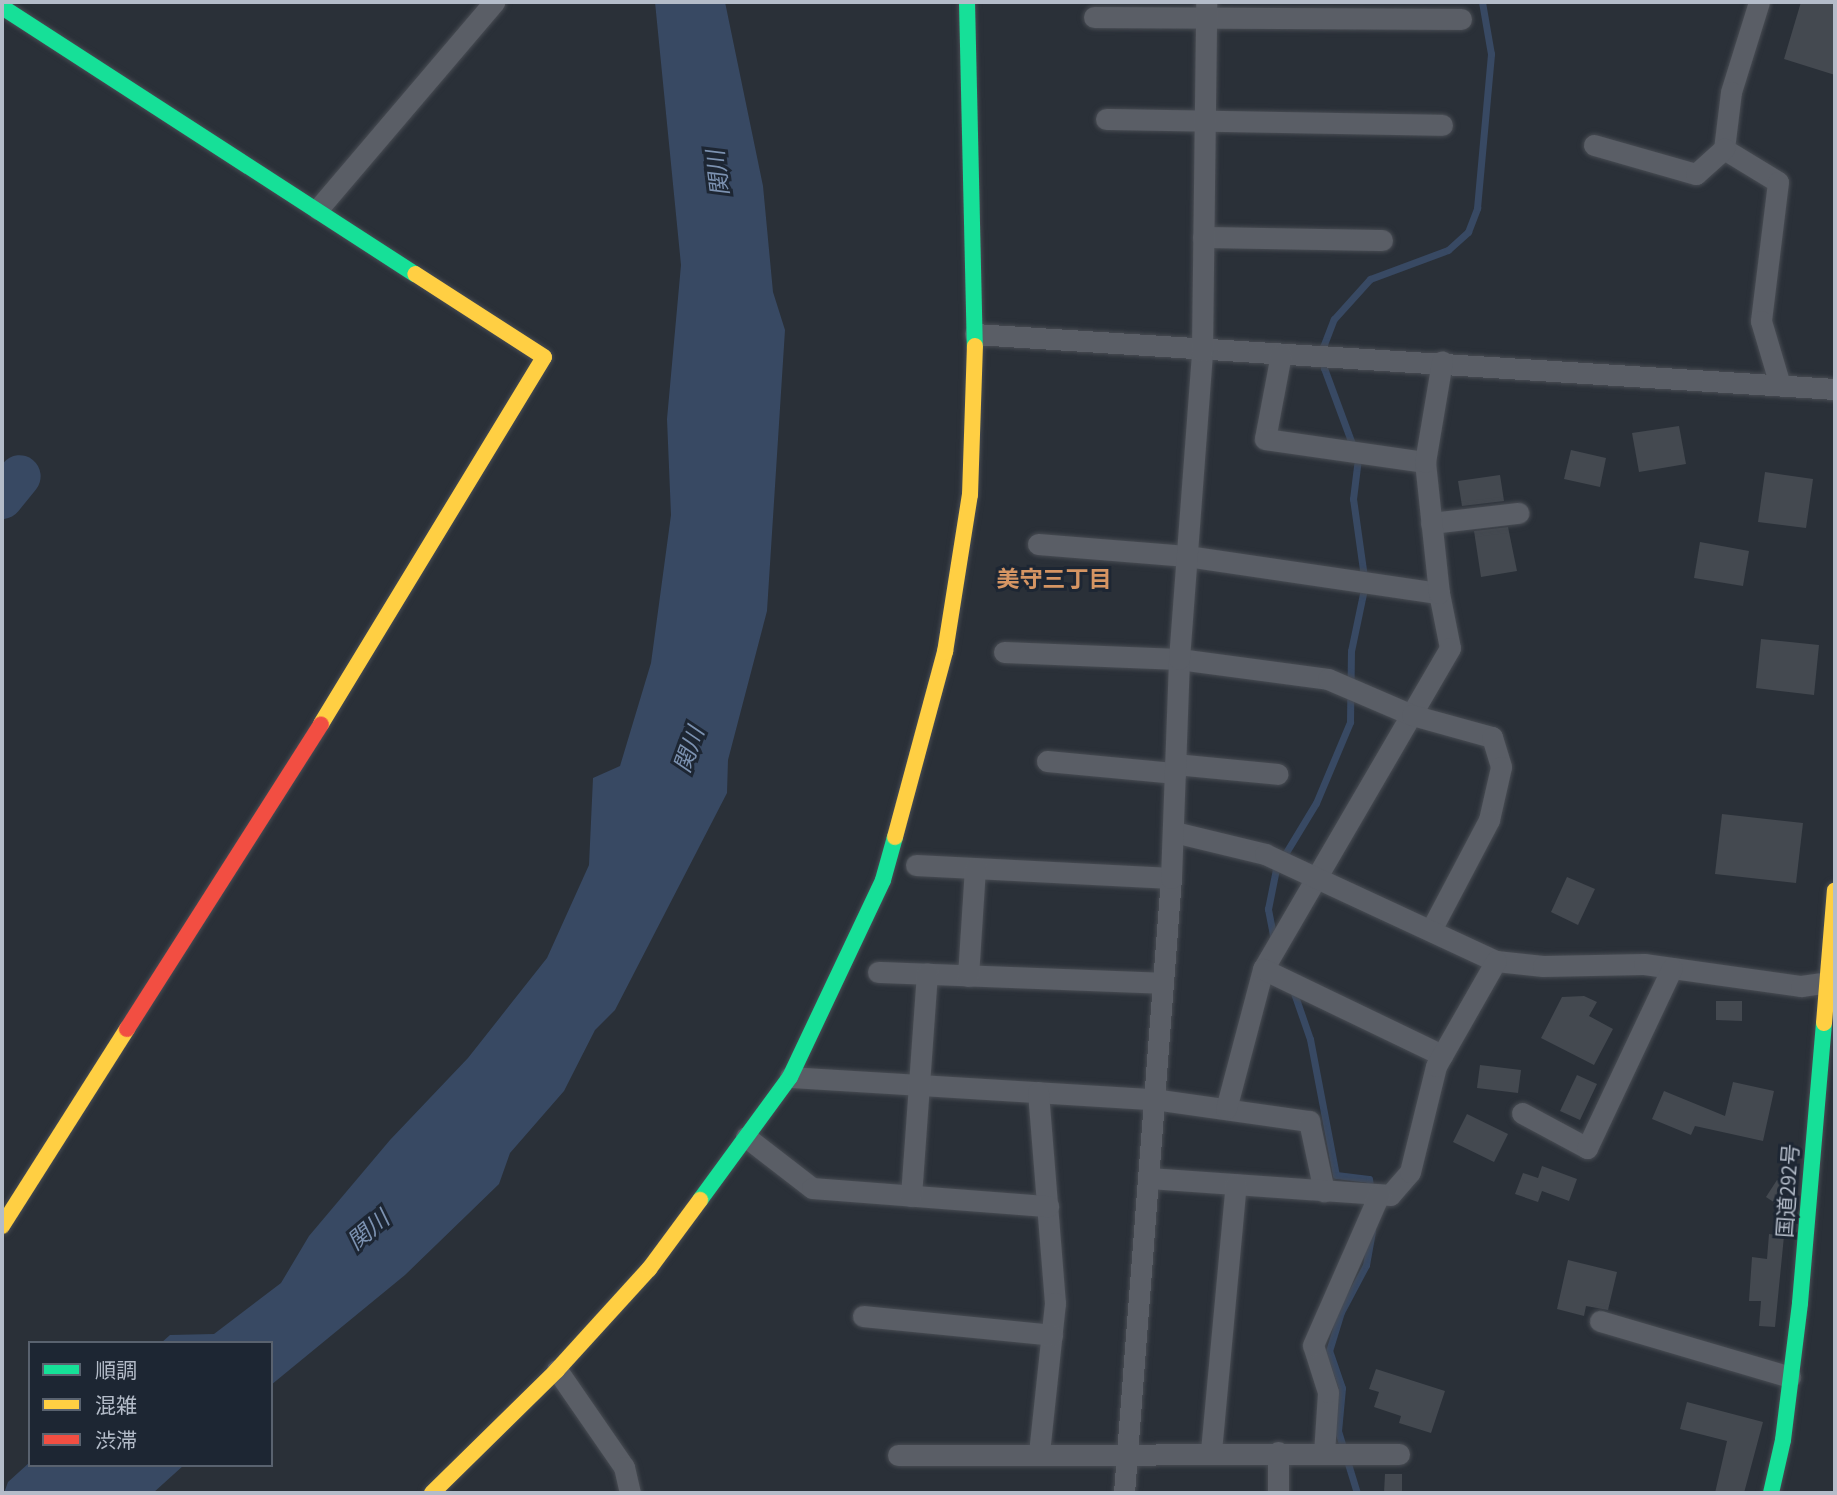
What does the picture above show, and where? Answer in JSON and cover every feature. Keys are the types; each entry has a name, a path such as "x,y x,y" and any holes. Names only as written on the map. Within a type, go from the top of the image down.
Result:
{"main road":[{"path":"432,1493 556,1370 649,1269 790,1077 883,880 945,652 970,495 975,334 967,2"},
{"path":"2,7 544,357 359,664 2,1226"},
{"name":"国道292号","path":"1771,1493 1790,1377 1830,982 1835,890"}],"street":[{"path":"318,209 495,2"},
{"path":"1594,145 1696,174 1724,149 1731,92 1759,2"},
{"path":"1124,1493 1171,877 1179,659 1202,351 1206,8"},
{"path":"1094,17 1206,8 1461,19"},
{"path":"1106,119 1442,125"},
{"path":"1724,149 1778,181 1761,321 1780,385"},
{"path":"1203,237 1382,240"},
{"path":"975,334 1202,351 1442,361 1835,389"},
{"path":"1281,354 1265,439 1425,462"},
{"path":"1226,1109 1263,969 1450,648 1439,593 1425,462 1442,361"},
{"path":"1432,523 1518,513"},
{"path":"1038,544 1186,556 1439,593"},
{"path":"1004,652 1179,659 1328,679 1412,715 1492,737 1502,767 1489,820 1431,930"},
{"path":"1047,761 1278,774"},
{"path":"1174,832 1265,854 1496,961 1672,968 1801,986 1830,982"},
{"path":"916,865 1171,877"},
{"path":"968,976 975,868"},
{"path":"1149,1178 1390,1195 1410,1172 1442,1055 1496,961"},
{"path":"1522,1113 1587,1148 1672,968"},
{"path":"1263,969 1442,1055"},
{"path":"878,972 1163,983"},
{"path":"911,1196 927,974"},
{"path":"790,1077 1154,1099 1308,1121 1324,1191"},
{"path":"1038,1092 1055,1303 1039,1453"},
{"path":"746,1136 812,1188 1048,1206"},
{"path":"1211,1451 1236,1184"},
{"path":"1324,1453 1328,1392 1312,1345 1379,1195"},
{"path":"863,1316 1052,1335"},
{"path":"1600,1321 1790,1377"},
{"path":"556,1370 624,1467 631,1493"},
{"path":"898,1455 1211,1451 1399,1454"},
{"path":"1278,1452 1278,1493"}],"water":[{"name":"関川","path":"655,2 725,2 763,186 773,292 785,330 767,611 728,760 727,793 615,1010 595,1030 564,1091 510,1153 499,1184 405,1275 273,1383 273,1341 163,1341 170,1335 214,1334 281,1283 309,1236 390,1140 468,1058 547,958 589,865 593,778 620,766 651,663 671,515 667,419 681,265"},
{"path":"28,1464 28,1467 182,1467 153,1493 4,1493 8,1482"}],"building":[{"path":"1801,2 1835,2 1835,75 1784,59"},
{"path":"1679,426 1686,464 1639,472 1632,433"},
{"path":"1571,450 1606,458 1600,487 1564,479"},
{"path":"1765,472 1813,479 1806,528 1758,522"},
{"path":"1500,475 1504,501 1462,506 1458,481"},
{"path":"1508,527 1517,571 1481,577 1474,531"},
{"path":"1700,542 1749,551 1743,586 1694,578"},
{"path":"1761,639 1819,645 1814,695 1756,688"},
{"path":"1722,814 1803,823 1796,883 1715,874"},
{"path":"1567,877 1595,889 1578,925 1551,912"},
{"path":"1584,996 1597,1002 1589,1016 1613,1029 1594,1065 1541,1038 1562,997"},
{"path":"1716,1001 1742,1001 1742,1021 1716,1020"},
{"path":"1480,1065 1521,1070 1518,1093 1477,1088"},
{"path":"1577,1075 1597,1084 1580,1120 1560,1111"},
{"path":"1733,1082 1774,1091 1763,1141 1695,1126 1691,1135 1652,1119 1664,1091 1725,1116"},
{"path":"1467,1114 1508,1134 1494,1162 1453,1142"},
{"path":"1542,1166 1577,1179 1569,1201 1542,1191 1538,1202 1515,1194 1523,1173 1538,1178"},
{"path":"1777,1180 1788,1186 1781,1207 1766,1197"},
{"path":"1769,1234 1784,1236 1775,1327 1759,1326 1761,1301 1749,1301 1752,1257 1767,1259"},
{"path":"1568,1260 1617,1272 1608,1310 1586,1306 1584,1316 1557,1309"},
{"path":"1376,1369 1445,1391 1431,1433 1399,1423 1401,1416 1374,1407 1379,1392 1369,1389"},
{"path":"1687,1402 1763,1422 1744,1493 1715,1493 1727,1441 1680,1429"},
{"path":"1385,1474 1402,1474 1402,1493 1384,1493"}],"waterway":[{"path":"1274,940 1268,909 1276,869 1316,803 1350,722 1351,651 1365,584 1353,499 1358,460 1324,368 1323,347 1334,319 1370,279 1448,250 1468,232 1477,208 1491,54 1482,2"},
{"path":"2,498 20,476"},
{"path":"1293,990 1310,1039 1336,1175 1369,1179 1371,1192"},
{"path":"1357,1493 1338,1431 1342,1388 1329,1351 1341,1312 1366,1265 1372,1231"}],"traffic: fast":[{"path":"967,2 975,346"},
{"path":"2,7 415,274"},
{"path":"700,1200 790,1077 883,880 895,837"},
{"path":"1771,1493 1783,1440 1800,1303 1824,1023"}],"traffic: slow":[{"path":"321,724 544,357 415,274"},
{"path":"895,837 945,652 970,495 975,346"},
{"path":"1824,1023 1835,890"},
{"path":"2,1226 127,1029"},
{"path":"432,1493 557,1370 649,1269 700,1200"}],"traffic: jam":[{"path":"127,1029 321,724"}],"district":[{"name":"美守三丁目","path":"1054,580"}]}
